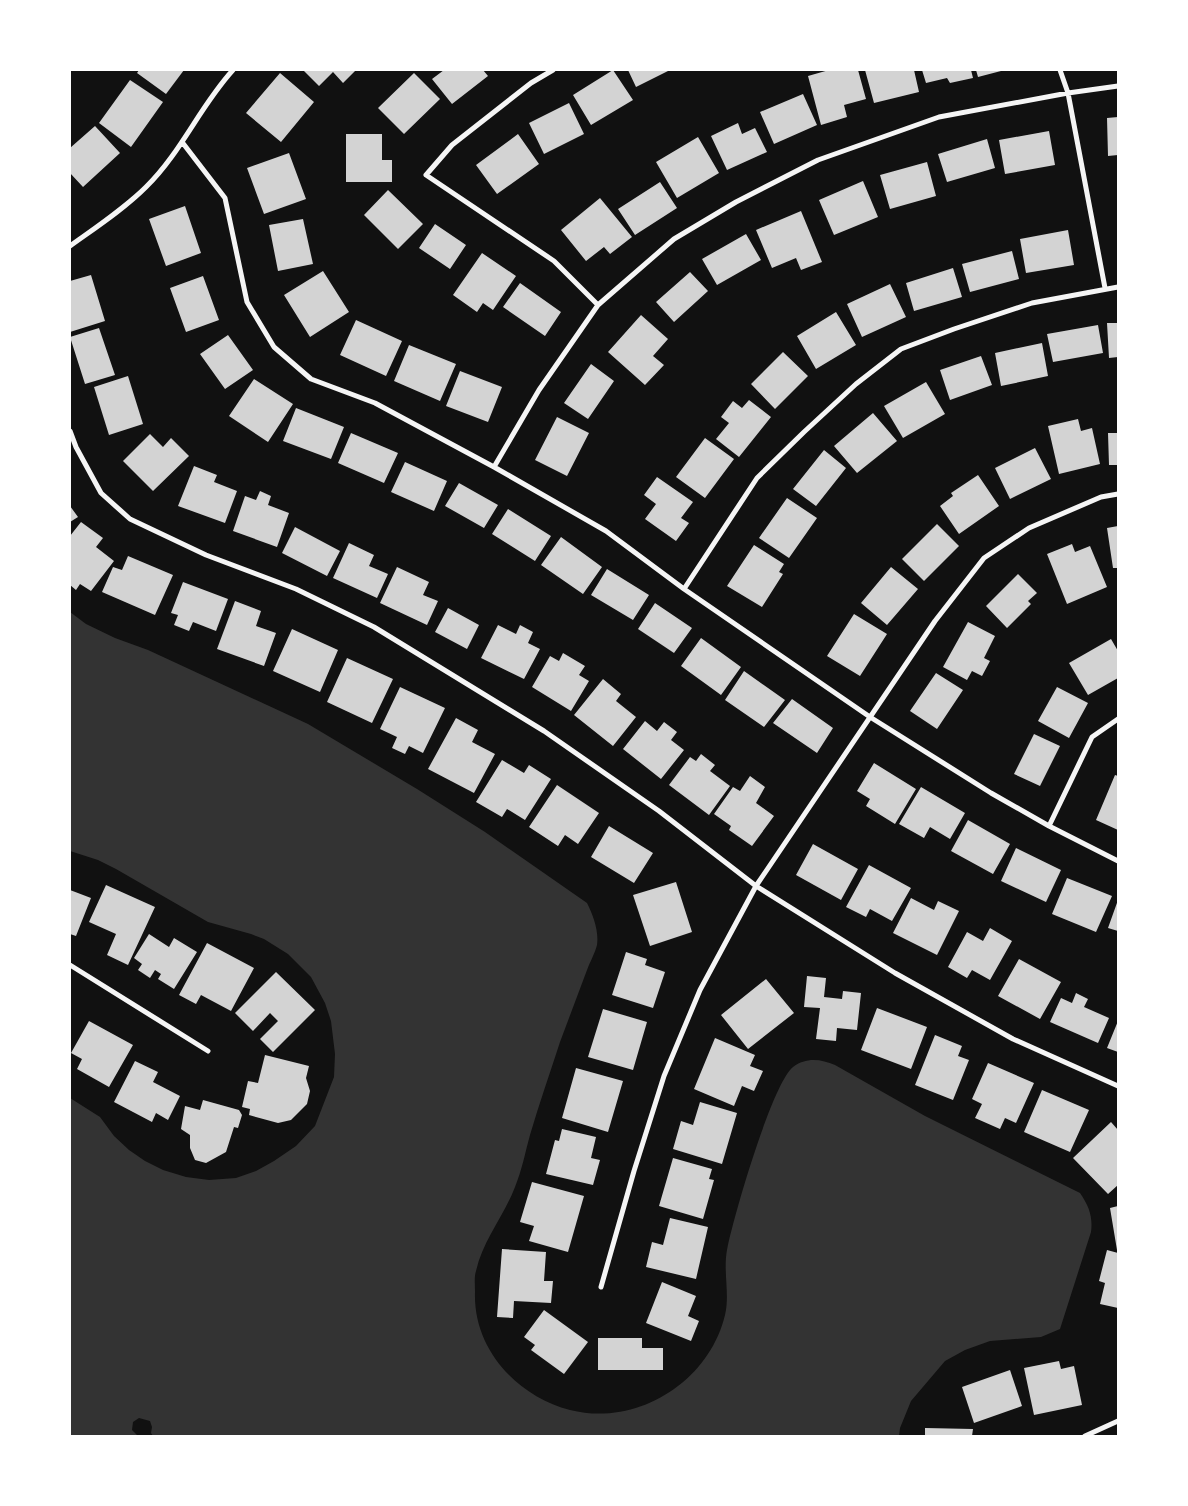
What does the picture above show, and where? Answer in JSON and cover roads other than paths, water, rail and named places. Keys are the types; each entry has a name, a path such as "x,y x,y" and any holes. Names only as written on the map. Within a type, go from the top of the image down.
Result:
{"street":[{"path":"70,246 146,187 182,142 222,82 233,70"},
{"path":"553,70 532,83 452,145 426,175 554,261 598,305"},
{"path":"1060,70 1068,93 1105,288"},
{"path":"494,467 539,390 598,305 674,239 736,202 818,160 939,117 1068,93 1118,86"},
{"path":"182,142 225,198 247,302 274,346 312,379 375,403 494,467 606,531 684,589 870,716 991,793 1049,826 1118,861"},
{"path":"684,589 757,478 856,384 901,349 1032,303 1118,287"},
{"path":"70,431 76,447 101,493 130,519 206,555 296,589 374,627 544,731 659,811 756,886 895,973 1013,1039 1118,1086"},
{"path":"601,1287 634,1171 664,1076 700,990 756,886 935,621 984,558 1029,528 1100,497 1118,494"},
{"path":"1049,826 1092,737 1118,719"},
{"path":"70,965 208,1051"},
{"path":"1085,1436 1118,1421"}]}
